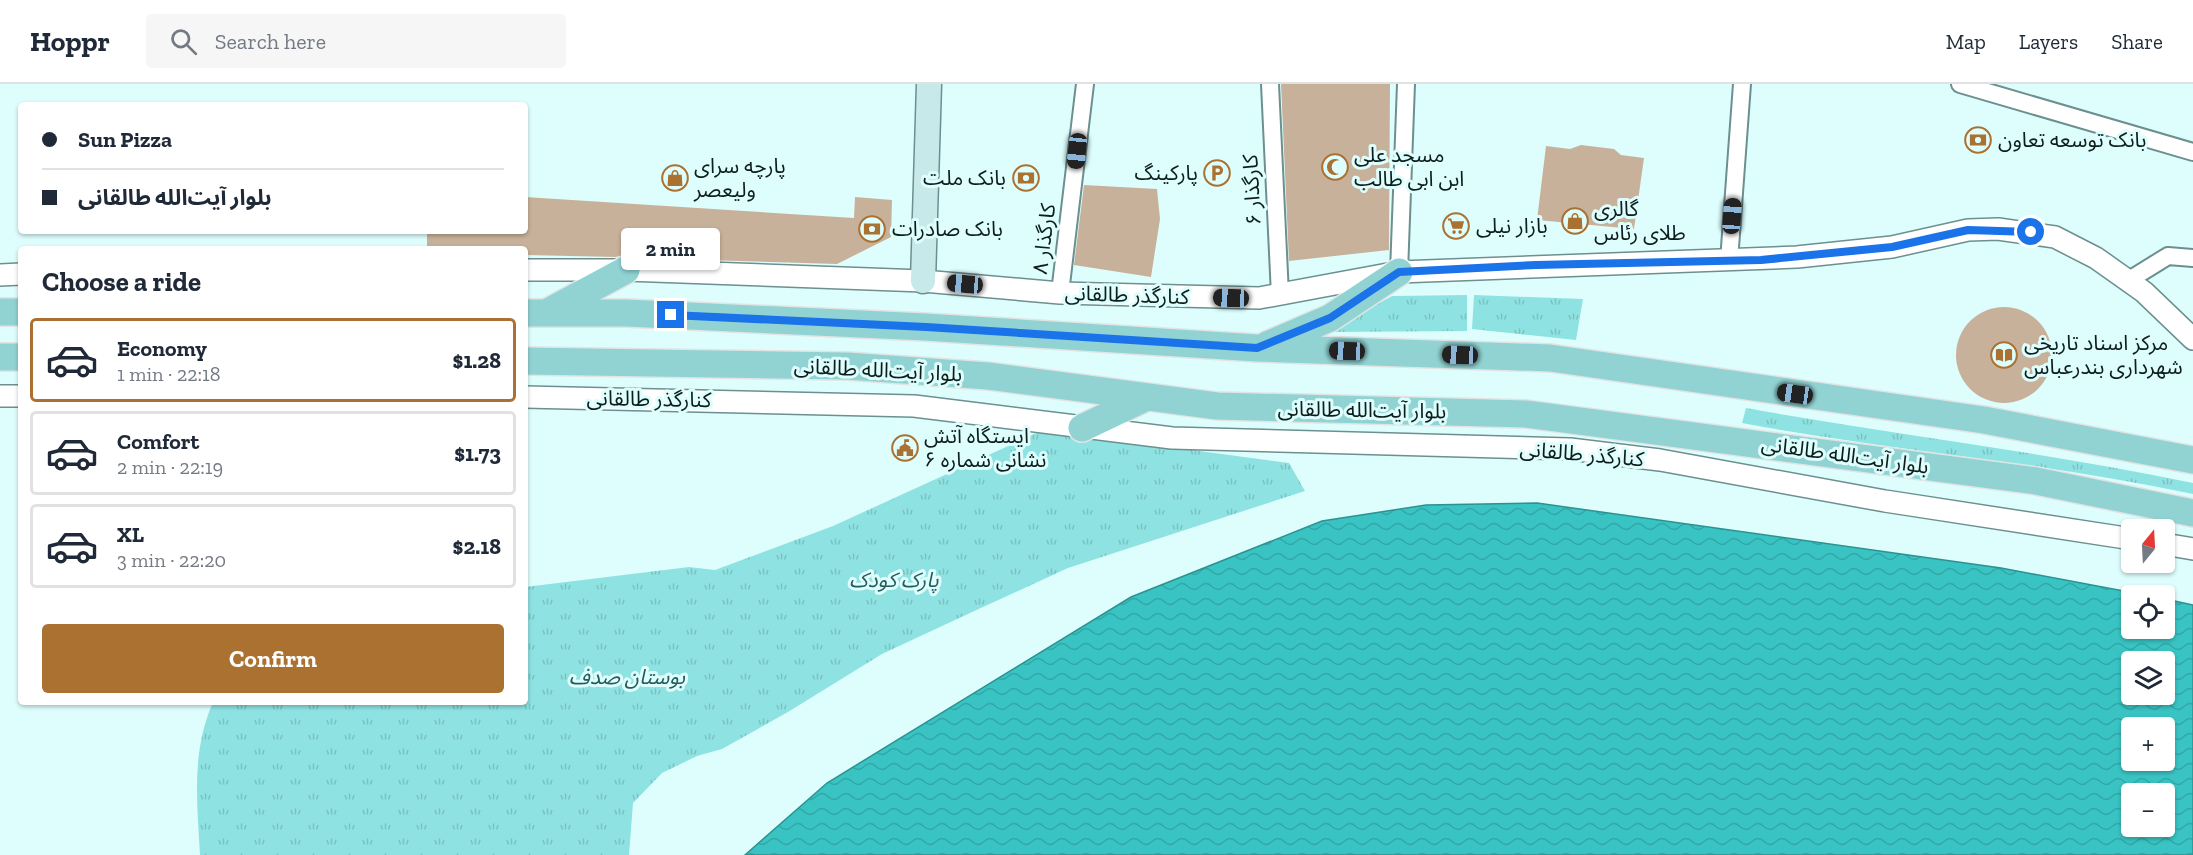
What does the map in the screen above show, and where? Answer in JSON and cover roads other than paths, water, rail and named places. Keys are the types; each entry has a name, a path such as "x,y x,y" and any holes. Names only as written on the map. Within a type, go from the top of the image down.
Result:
{"main road":[{"path":"922,281 928,84"},
{"path":"535,313 626,270"},
{"path":"1257,348 1330,318 1399,272"},
{"path":"0,312 18,312"},
{"path":"535,313 626,313 926,327 1257,348 1550,358 1984,420 2193,460"},
{"name":"بلوار آیت‌الله طالقانی","path":"528,360 847,366 988,376 1237,407 1526,414 2036,481 2193,513"},
{"path":"1082,428 1147,397"}],"street":[{"name":"کارگذار ۸","path":"1060,293 1085,84"},
{"name":"کارگذار ۶","path":"1270,84 1280,295"},
{"path":"1399,272 1406,84"},
{"path":"1729,261 1742,84"},
{"path":"1960,84 2193,152"},
{"name":"کنارگذر طالقانی","path":"528,270 626,270 922,281 1060,293 1259,298 1399,272 1536,265 1729,261 1797,257 1892,247 1968,230 2031,232 2055,237 2096,258 2144,292 2193,339"},
{"path":"2134,277 2168,256 2193,258"},
{"path":"0,275 18,274"},
{"path":"0,396 18,396"},
{"name":"کنارگذر طالقانی","path":"528,397 914,405 1172,438 1570,449 1660,460 1885,501 2121,537"},
{"path":"2175,546 2193,549"}],"water":[{"path":"1537,503 2001,568 2121,590 2121,639 2175,639 2175,601 2193,605 2193,855 745,855 827,783 1131,597 1322,521 1426,505"}],"place":[{"name":"بانک توسعه تعاون","path":"1978,140"},
{"name":"مسجد علی ابن ابی طالب","path":"1335,167"},
{"name":"پارکینگ","path":"1217,173"},
{"name":"پارچه سرای ولیعصر","path":"675,178"},
{"name":"بانک ملت","path":"1026,178"},
{"name":"گالری طلای رئاس","path":"1575,221"},
{"name":"بازار نیلی","path":"1456,226"},
{"name":"بانک صادرات","path":"872,229"},
{"name":"مرکز اسناد تاریخی شهرداری بندرعباس","path":"2004,355"},
{"name":"ایستگاه آتش نشانی شماره ۶","path":"905,448"}],"park label":[{"name":"پارک کودک","path":"894,580"},
{"name":"بوستان صدف","path":"627,677"}]}
